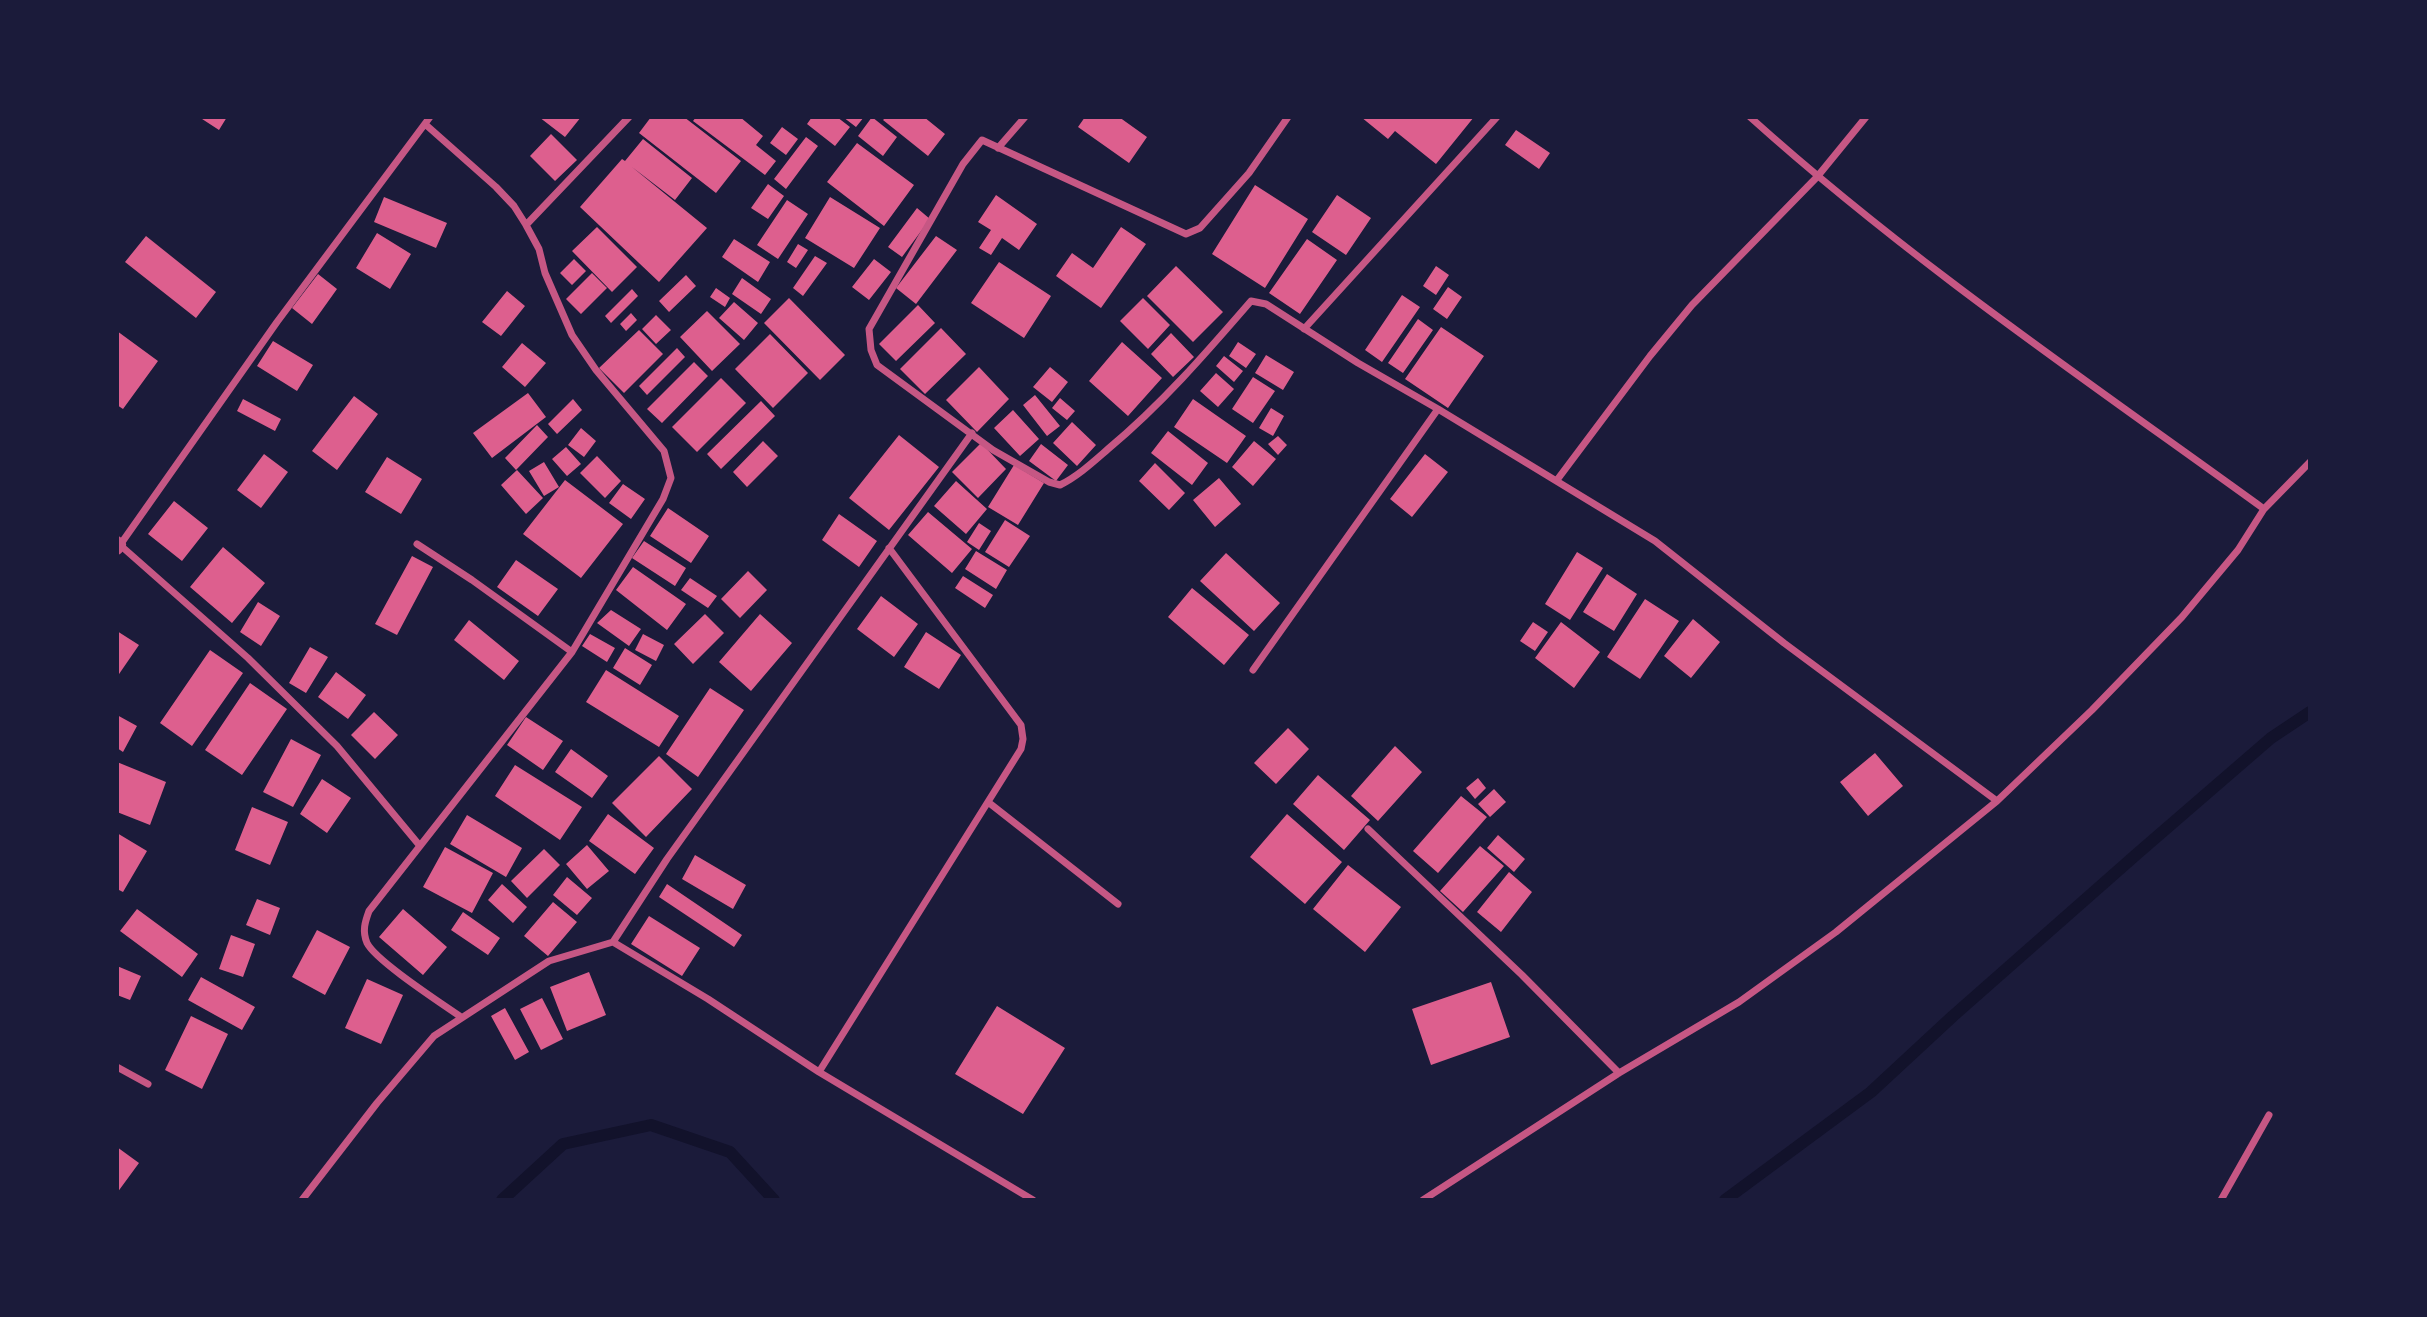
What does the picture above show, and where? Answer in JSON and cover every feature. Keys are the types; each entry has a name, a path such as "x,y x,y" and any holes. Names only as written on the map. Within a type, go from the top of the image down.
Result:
{"street":[{"path":"526,225 629,117"},
{"path":"998,148 1025,117"},
{"path":"1288,117 1249,173 1200,228 1186,234 982,140 963,164 869,328 870,350 877,365 993,450 1040,478 1060,485 1074,478 1185,377 1251,301 1266,304 1655,541 1784,643 1997,801"},
{"path":"1304,329 1497,117"},
{"path":"1750,117 1817,177 1952,282 2264,509"},
{"path":"1557,480 1650,356 1692,305 1817,177 1866,117"},
{"path":"420,846 337,746 248,657 118,545 276,322 428,121 514,206 538,249 572,335 596,370 664,451 671,478 663,499 572,652 420,846 369,911 364,932 368,944 379,957 461,1017"},
{"path":"1253,670 1438,409"},
{"path":"302,1200 377,1103 434,1036 549,961 613,942 667,859 972,433"},
{"path":"1423,1200 1619,1073 1739,1002 1836,932 1997,801 2092,710 2182,617 2238,550 2264,509 2310,462"},
{"path":"417,544 572,652"},
{"path":"819,1072 1021,749 1023,739 1021,725 889,548"},
{"path":"988,802 1118,904"},
{"path":"1368,829 1522,975 1619,1073"},
{"path":"613,942 708,999 819,1072 1033,1200"},
{"path":"117,1067 148,1084"},
{"path":"2221,1200 2269,1115"}],"building":[{"path":"199,117 227,117 219,130"},
{"path":"539,117 581,117 565,137"},
{"path":"651,117 684,117 741,161 716,193 639,133"},
{"path":"696,117 740,117 763,136 756,145 776,161 765,175 693,121"},
{"path":"812,117 837,117 850,127 835,146 807,124"},
{"path":"843,117 864,117 856,127"},
{"path":"872,117 897,137 883,156 858,136"},
{"path":"886,117 924,117 945,134 928,156 883,120"},
{"path":"1085,117 1119,117 1147,137 1129,163 1078,127"},
{"path":"1361,117 1474,117 1436,164 1395,131 1388,139"},
{"path":"782,127 798,139 786,155 770,143"},
{"path":"1516,130 1550,153 1539,169 1505,145"},
{"path":"551,134 577,160 555,181 530,156"},
{"path":"806,137 818,146 786,189 774,179"},
{"path":"643,139 692,178 675,200 632,167 707,228 659,282 580,207"},
{"path":"857,143 914,185 884,226 827,182"},
{"path":"768,184 784,196 768,219 751,208"},
{"path":"1255,185 1308,219 1265,288 1212,254"},
{"path":"996,195 1037,224 1019,250 1002,238 991,255 979,248 991,230 978,222"},
{"path":"1337,195 1371,218 1346,255 1312,232"},
{"path":"384,197 447,223 436,248 374,222"},
{"path":"830,197 880,228 854,268 805,238"},
{"path":"787,200 808,214 778,259 757,245"},
{"path":"917,208 930,219 902,257 888,247"},
{"path":"597,227 637,267 612,292 572,251"},
{"path":"1121,227 1146,244 1101,308 1056,276 1072,253 1093,268"},
{"path":"377,233 411,254 390,289 356,268"},
{"path":"146,236 216,292 196,318 125,262"},
{"path":"936,236 957,250 916,304 896,288"},
{"path":"734,239 770,262 758,282 722,257"},
{"path":"1307,239 1337,260 1300,314 1269,293"},
{"path":"798,244 808,250 796,268 787,262"},
{"path":"815,256 827,263 803,296 793,288"},
{"path":"574,259 586,271 572,285 560,273"},
{"path":"874,259 891,272 869,300 852,287"},
{"path":"999,262 1051,296 1024,338 971,303"},
{"path":"1176,266 1223,312 1193,342 1147,296"},
{"path":"1436,266 1449,275 1436,295 1423,286"},
{"path":"592,273 607,288 581,314 566,299"},
{"path":"318,274 337,289 312,324 292,308"},
{"path":"686,275 696,286 669,312 659,301"},
{"path":"742,278 771,299 761,314 732,294"},
{"path":"1448,287 1462,297 1447,319 1433,309"},
{"path":"716,288 730,298 725,307 710,297"},
{"path":"632,289 638,296 611,323 605,316"},
{"path":"507,291 525,306 501,336 482,322"},
{"path":"1402,295 1420,307 1382,362 1365,350"},
{"path":"789,298 845,355 820,380 764,323"},
{"path":"1143,298 1170,325 1148,349 1120,321"},
{"path":"734,302 758,323 744,340 719,318"},
{"path":"918,305 935,323 896,361 879,344"},
{"path":"707,311 740,344 712,371 680,337"},
{"path":"631,313 637,320 626,331 620,324"},
{"path":"656,315 671,330 656,344 642,329"},
{"path":"1418,319 1433,330 1403,373 1388,363"},
{"path":"1441,327 1484,356 1448,408 1405,379"},
{"path":"941,328 966,354 925,394 900,369"},
{"path":"639,330 663,354 624,393 599,368"},
{"path":"117,331 158,361 123,409 117,405"},
{"path":"1171,333 1194,357 1173,377 1151,354"},
{"path":"770,334 808,373 773,408 735,369"},
{"path":"273,341 313,365 297,391 257,366"},
{"path":"1122,342 1162,378 1128,416 1089,381"},
{"path":"1238,342 1256,354 1246,368 1229,356"},
{"path":"522,343 546,363 525,387 502,367"},
{"path":"677,348 685,357 647,395 639,386"},
{"path":"1266,355 1294,372 1283,390 1255,373"},
{"path":"1224,356 1243,371 1234,382 1216,366"},
{"path":"694,362 708,376 662,423 647,409"},
{"path":"979,367 1009,399 977,432 946,400"},
{"path":"1050,367 1068,382 1052,402 1033,387"},
{"path":"1216,373 1234,389 1218,407 1200,391"},
{"path":"1253,377 1275,391 1253,423 1232,409"},
{"path":"721,378 746,403 697,452 672,427"},
{"path":"528,393 546,417 492,458 473,433"},
{"path":"1035,395 1060,426 1047,436 1023,405"},
{"path":"354,396 378,414 337,470 312,451"},
{"path":"1060,398 1075,411 1067,420 1052,408"},
{"path":"243,399 281,419 275,431 237,411"},
{"path":"573,399 582,410 557,434 548,424"},
{"path":"1193,399 1246,436 1227,463 1174,427"},
{"path":"761,401 775,416 721,469 707,454"},
{"path":"1271,408 1284,416 1273,436 1259,428"},
{"path":"1013,410 1039,439 1020,456 994,428"},
{"path":"1072,422 1096,445 1077,466 1053,443"},
{"path":"537,425 548,437 516,470 505,458"},
{"path":"581,428 596,441 584,457 568,445"},
{"path":"1168,431 1208,463 1192,485 1151,453"},
{"path":"899,435 939,467 889,530 849,498"},
{"path":"1278,436 1287,445 1278,455 1268,444"},
{"path":"763,441 778,456 747,487 733,472"},
{"path":"1254,441 1276,459 1253,486 1232,467"},
{"path":"981,443 1006,469 978,498 952,472"},
{"path":"1041,444 1068,465 1056,481 1029,461"},
{"path":"566,447 581,464 567,476 552,459"},
{"path":"264,454 288,472 261,508 237,490"},
{"path":"1425,454 1448,472 1412,517 1390,499"},
{"path":"597,456 621,481 605,498 580,473"},
{"path":"387,457 422,479 401,514 365,492"},
{"path":"544,462 559,487 544,496 529,471"},
{"path":"1155,463 1185,493 1169,510 1139,481"},
{"path":"1014,465 1044,483 1018,525 988,507"},
{"path":"517,470 543,498 526,514 501,485"},
{"path":"1219,478 1241,504 1215,527 1193,500"},
{"path":"565,480 623,524 581,578 523,534"},
{"path":"956,481 987,509 966,534 934,506"},
{"path":"623,484 645,499 631,519 609,503"},
{"path":"174,501 208,528 182,561 148,534"},
{"path":"668,508 709,536 691,563 650,536"},
{"path":"928,512 972,549 952,573 908,535"},
{"path":"839,514 877,541 859,567 822,540"},
{"path":"1005,520 1030,536 1009,567 985,552"},
{"path":"979,523 991,531 979,550 967,542"},
{"path":"644,541 686,568 675,586 632,558"},
{"path":"223,547 265,583 232,623 190,587"},
{"path":"976,551 1007,570 996,589 965,569"},
{"path":"1577,552 1603,568 1570,620 1545,604"},
{"path":"1226,553 1280,603 1254,631 1200,581"},
{"path":"412,556 433,567 397,635 375,624"},
{"path":"516,560 558,589 538,616 497,587"},
{"path":"633,567 686,604 667,630 616,590"},
{"path":"748,571 767,590 740,618 721,599"},
{"path":"1607,574 1637,594 1614,631 1583,612"},
{"path":"963,576 993,595 985,608 955,588"},
{"path":"690,578 717,596 708,608 681,590"},
{"path":"1192,588 1249,635 1224,665 1168,617"},
{"path":"881,596 918,624 894,657 857,629"},
{"path":"1645,599 1679,621 1640,679 1607,657"},
{"path":"258,602 280,616 261,646 240,632"},
{"path":"611,610 641,629 629,646 597,623"},
{"path":"705,614 724,633 693,664 674,644"},
{"path":"760,614 792,643 751,691 719,662"},
{"path":"1693,619 1720,642 1691,678 1664,656"},
{"path":"469,620 519,661 504,680 454,640"},
{"path":"1533,622 1548,632 1535,651 1520,641"},
{"path":"1561,622 1600,652 1574,688 1535,658"},
{"path":"117,631 139,645 117,677"},
{"path":"926,632 961,655 939,689 904,667"},
{"path":"590,634 615,648 607,662 582,646"},
{"path":"643,634 664,645 656,661 635,650"},
{"path":"310,647 328,657 306,693 289,683"},
{"path":"625,648 652,665 640,685 613,668"},
{"path":"210,650 243,673 192,746 160,723"},
{"path":"606,670 679,716 659,747 586,702"},
{"path":"336,672 366,695 348,719 318,697"},
{"path":"250,683 287,709 242,775 205,750"},
{"path":"710,688 744,710 698,777 666,754"},
{"path":"374,712 398,735 375,759 351,735"},
{"path":"117,715 137,726 123,752 117,748"},
{"path":"526,717 563,741 543,770 507,745"},
{"path":"1288,728 1309,749 1276,784 1254,763"},
{"path":"291,739 321,755 293,807 263,792"},
{"path":"1395,746 1422,772 1378,821 1351,796"},
{"path":"571,749 608,776 592,798 555,772"},
{"path":"1875,753 1903,786 1868,816 1840,782"},
{"path":"659,756 692,789 646,837 612,803"},
{"path":"117,762 166,782 150,825 117,812"},
{"path":"515,765 582,807 560,840 495,796"},
{"path":"1318,775 1370,820 1344,850 1293,804"},
{"path":"1478,778 1486,788 1475,799 1466,788"},
{"path":"322,779 351,798 327,833 300,814"},
{"path":"1494,789 1506,802 1490,817 1478,804"},
{"path":"1461,796 1487,817 1438,873 1413,851"},
{"path":"252,807 288,822 270,865 235,850"},
{"path":"608,814 654,848 635,874 589,841"},
{"path":"1287,814 1342,862 1305,904 1250,857"},
{"path":"467,815 522,848 506,877 450,844"},
{"path":"117,833 147,851 123,892 117,889"},
{"path":"1498,835 1525,859 1514,872 1487,848"},
{"path":"587,845 609,871 587,889 566,864"},
{"path":"1480,846 1504,866 1463,912 1440,891"},
{"path":"445,847 493,873 472,913 423,887"},
{"path":"544,849 560,865 527,898 511,881"},
{"path":"695,855 746,885 733,909 682,879"},
{"path":"1348,865 1401,907 1365,952 1313,909"},
{"path":"1509,872 1532,892 1501,932 1477,912"},
{"path":"567,877 592,898 577,915 553,895"},
{"path":"502,884 527,907 513,923 488,900"},
{"path":"667,884 742,935 734,947 659,897"},
{"path":"257,899 280,908 270,935 246,925"},
{"path":"553,902 577,922 548,956 524,936"},
{"path":"137,909 198,954 182,977 120,931"},
{"path":"403,909 447,947 423,975 379,937"},
{"path":"463,912 500,938 488,955 451,930"},
{"path":"649,916 700,948 682,976 631,944"},
{"path":"317,930 350,947 325,995 292,977"},
{"path":"231,935 255,944 243,977 219,969"},
{"path":"117,966 141,976 130,1000 117,995"},
{"path":"589,972 606,1015 567,1031 550,987"},
{"path":"201,977 255,1007 242,1030 188,1000"},
{"path":"367,979 403,995 381,1044 345,1028"},
{"path":"1491,982 1510,1037 1431,1065 1412,1009"},
{"path":"542,998 563,1039 541,1050 520,1009"},
{"path":"997,1006 1065,1048 1023,1114 955,1074"},
{"path":"505,1008 529,1052 515,1060 491,1016"},
{"path":"191,1016 228,1034 202,1089 165,1070"},
{"path":"117,1147 139,1163 117,1193"}],"waterway":[{"path":"1725,1200 1871,1092 2138,853 2271,738 2310,712"},
{"path":"502,1200 563,1144 651,1125 730,1152 774,1200"}]}
